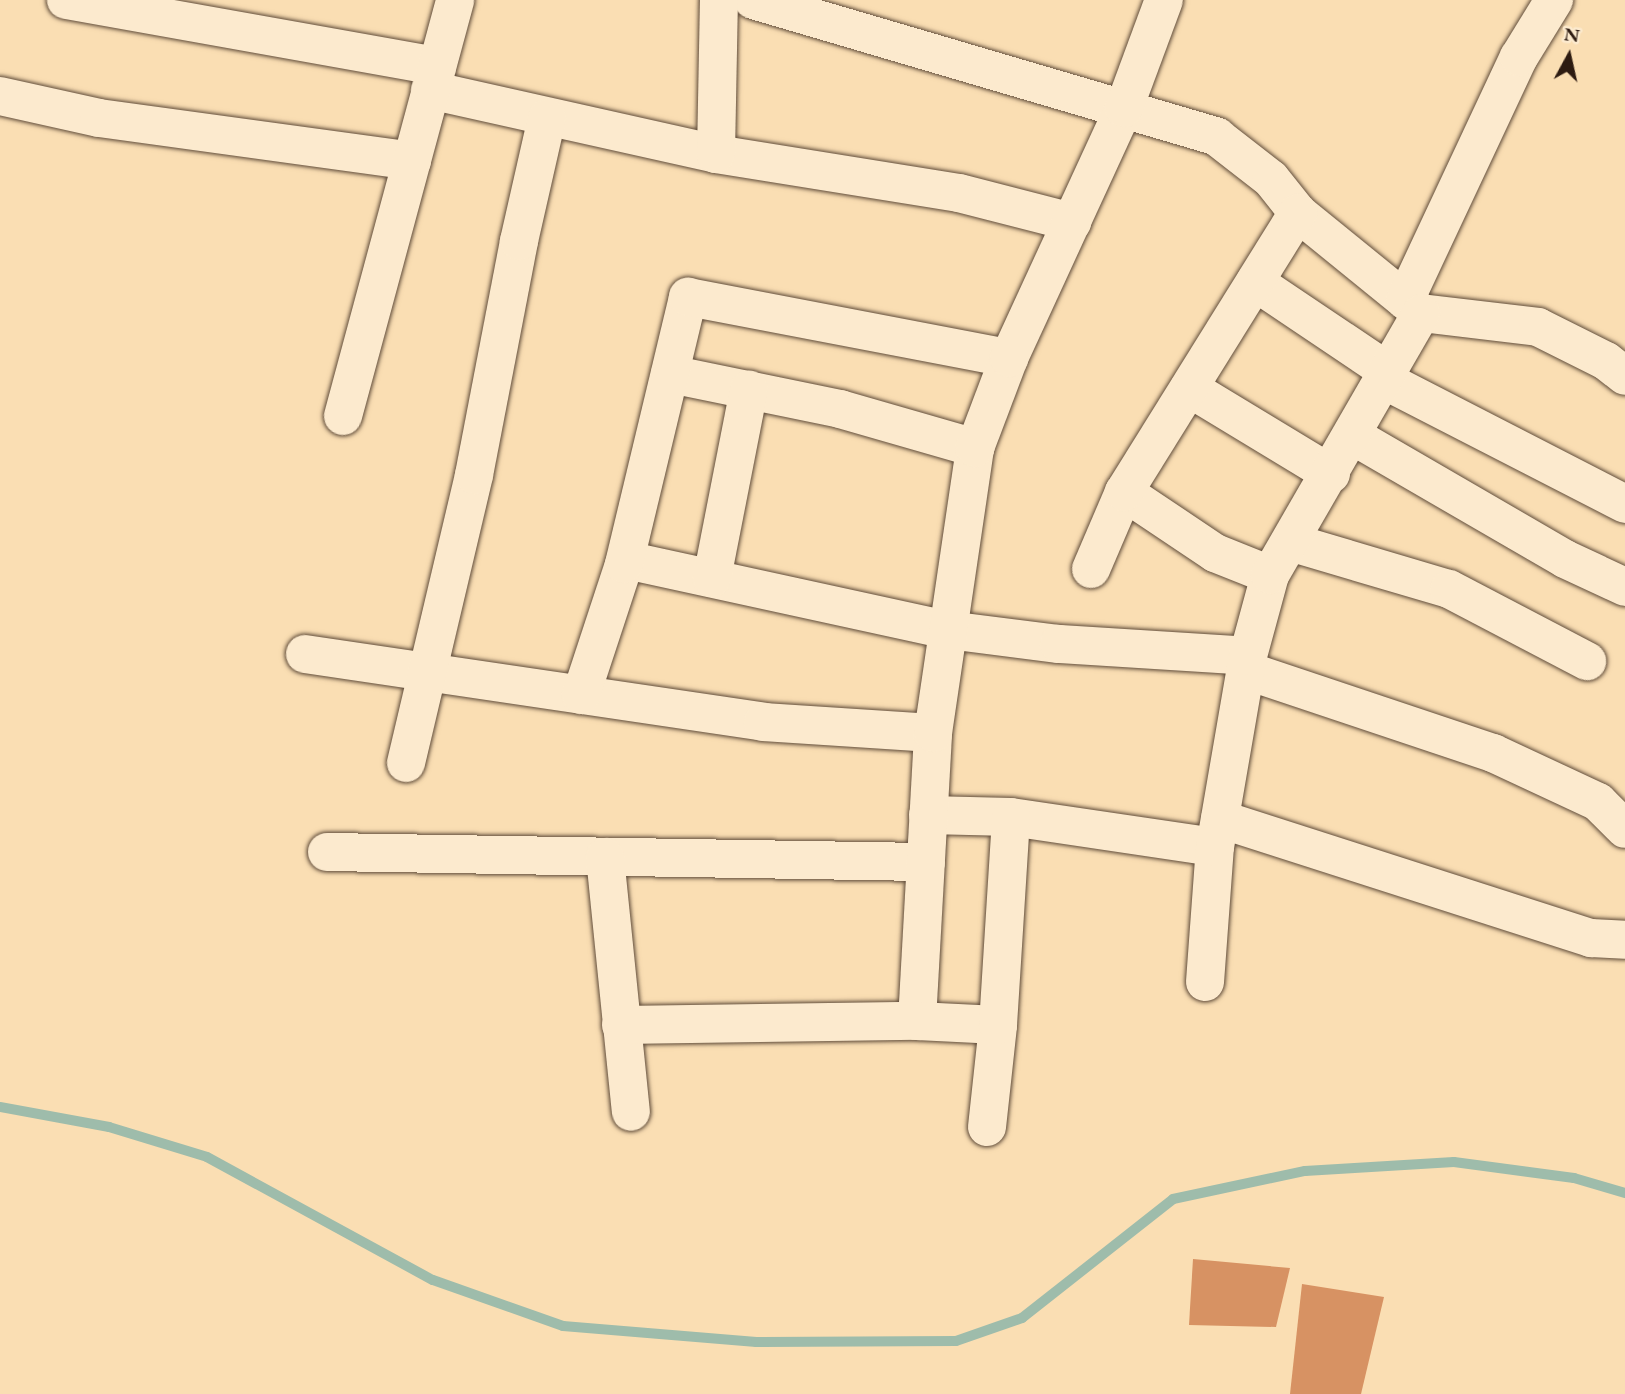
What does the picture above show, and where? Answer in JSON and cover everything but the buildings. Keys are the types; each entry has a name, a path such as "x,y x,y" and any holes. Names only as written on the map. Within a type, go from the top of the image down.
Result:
{"street":[{"path":"66,0 433,78 547,118 716,154 960,193 1072,222"},
{"path":"343,416 455,0"},
{"path":"716,154 719,0"},
{"path":"753,0 1217,137 1270,179 1298,213 1413,307 1538,327 1605,361 1625,376"},
{"path":"917,1021 933,733 975,448 1009,358 1124,108 1164,0"},
{"path":"1205,982 1218,833 1246,663 1270,575 1386,376 1519,57 1554,0"},
{"path":"0,96 99,118 412,161"},
{"path":"406,763 474,475 519,241 547,118"},
{"path":"1091,569 1124,492 1298,213"},
{"path":"1255,282 1386,376 1625,504"},
{"path":"581,695 626,560 688,298 1009,358"},
{"path":"670,374 840,409 975,448"},
{"path":"1189,388 1331,474"},
{"path":"712,578 748,390"},
{"path":"1353,436 1565,559 1625,587"},
{"path":"1124,492 1215,553 1270,575"},
{"path":"1290,541 1449,589 1587,661"},
{"path":"626,560 948,630 1246,663 1493,753 1598,802 1625,829"},
{"path":"305,654 762,723 933,733"},
{"path":"928,815 1011,817 1218,833 1591,938 1625,940"},
{"path":"987,1127 998,1025 1011,817"},
{"path":"327,852 926,862"},
{"path":"605,857 631,1112"},
{"path":"621,1025 917,1021 998,1025"}],"waterway":[{"path":"0,1107 109,1127 207,1157 433,1280 563,1326 756,1342 956,1341 1022,1318 1173,1199 1305,1171 1454,1162 1574,1178 1625,1193"}]}
